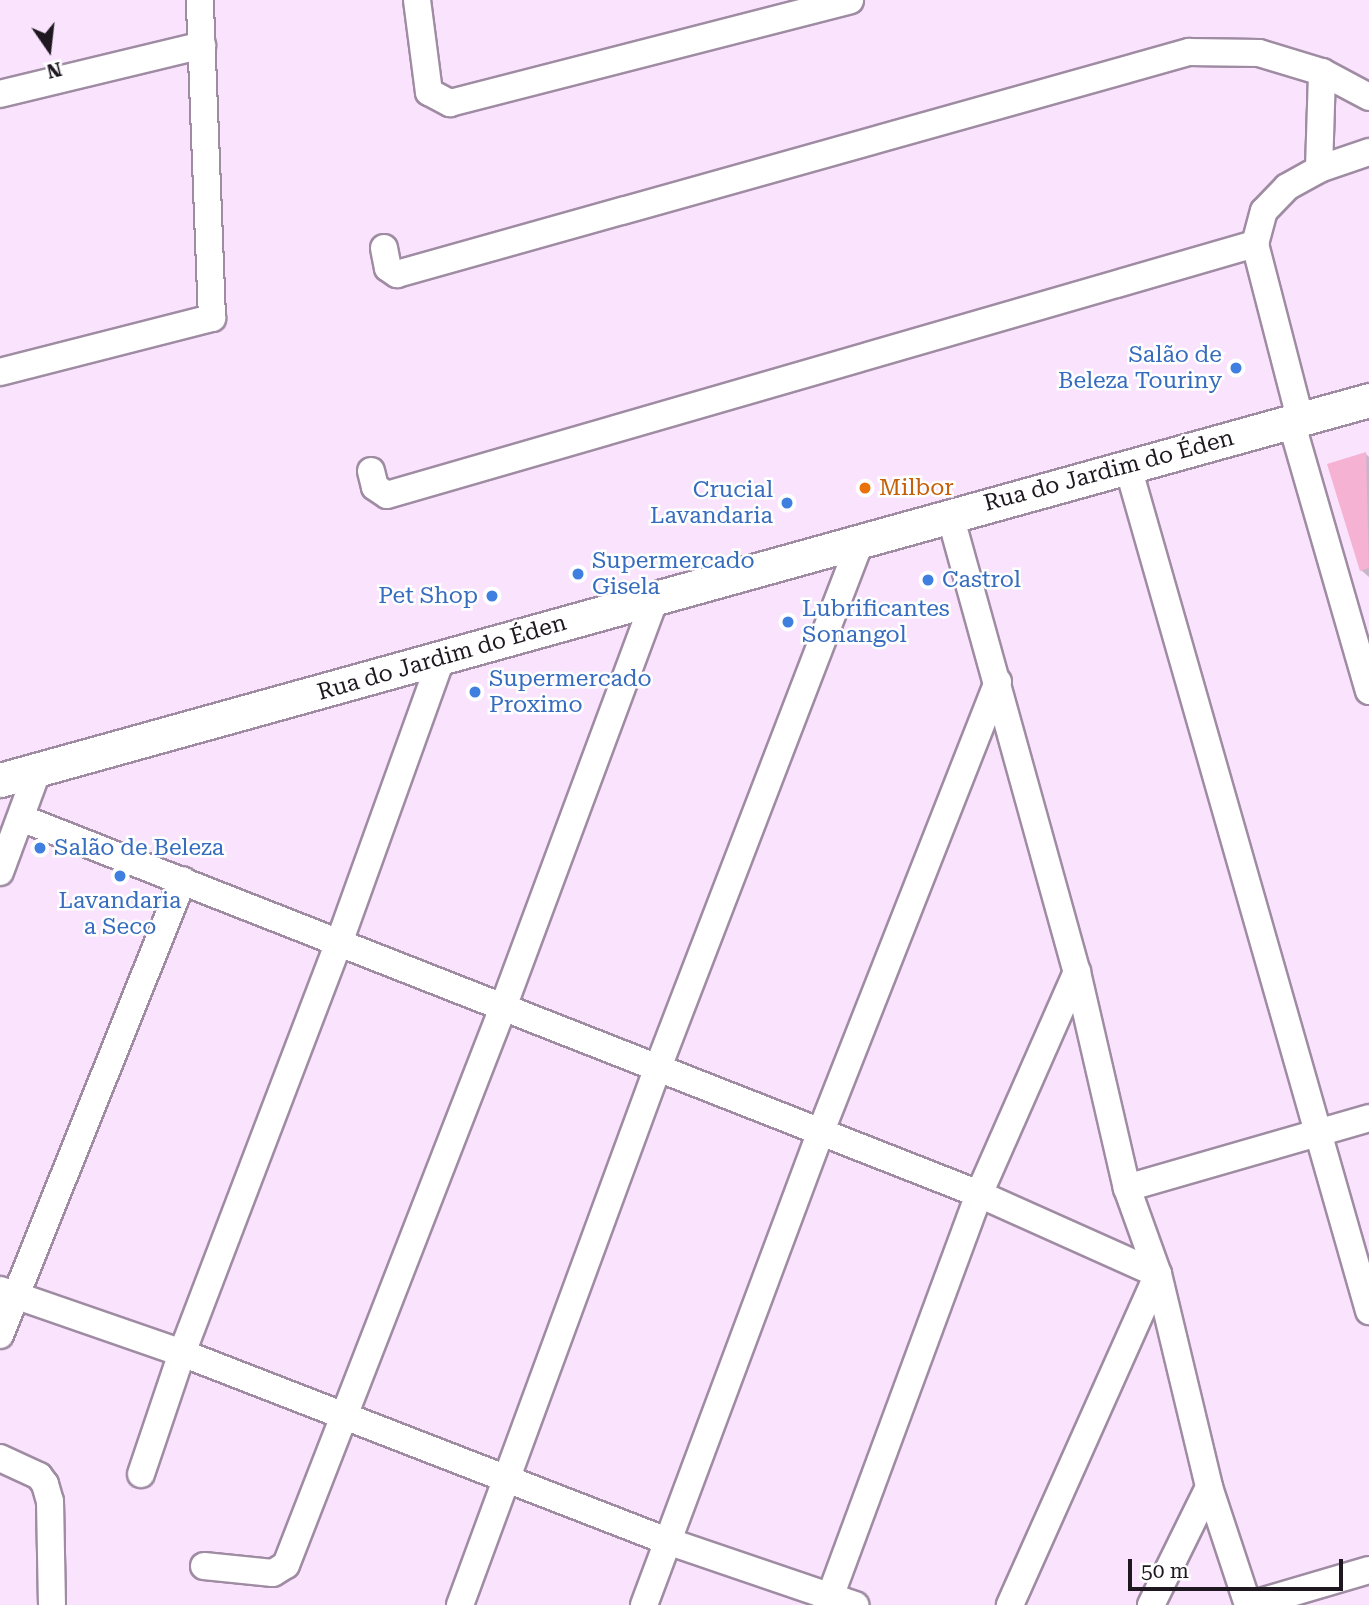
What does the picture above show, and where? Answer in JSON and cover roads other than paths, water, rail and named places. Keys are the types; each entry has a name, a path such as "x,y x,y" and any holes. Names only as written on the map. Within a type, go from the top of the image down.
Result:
{"street":[{"path":"0,372 212,318 200,0"},
{"path":"417,0 429,92 450,103 850,0"},
{"path":"0,94 202,45"},
{"path":"384,248 388,268 397,274 1189,51 1259,53 1322,72 1369,97"},
{"path":"1319,169 1322,72"},
{"path":"1369,152 1319,169 1287,187 1265,211 1255,244 1295,420 1369,691"},
{"path":"371,471 375,487 387,495 1255,244"},
{"name":"Rua do Jardim do Éden","path":"0,780 441,660 656,597 1369,400"},
{"path":"1128,467 1369,1311"},
{"path":"950,516 1077,971 1127,1188 1158,1274 1209,1487 1249,1605 1369,1570"},
{"path":"460,1605 657,1070 861,540"},
{"path":"204,1566 273,1573 286,1565 502,1010 656,597"},
{"path":"141,1474 182,1353 341,940 441,660"},
{"path":"644,1605 821,1131 998,682"},
{"path":"0,872 38,769"},
{"path":"21,818 341,940 502,1010 979,1194 1158,1274"},
{"path":"0,1335 8,1293 183,880"},
{"path":"8,1293 182,1353 667,1541 837,1602 979,1194 1077,971"},
{"path":"1127,1188 1369,1118"},
{"path":"1010,1605 1158,1274"},
{"path":"0,1458 39,1476 45,1484 50,1501 52,1605"},
{"path":"1151,1605 1209,1487"}],"place":[{"name":"Salão de Beleza Touriny","path":"1236,368"},
{"name":"Milbor","path":"865,488"},
{"name":"Crucial Lavandaria","path":"787,503"},
{"name":"Supermercado Gisela","path":"578,574"},
{"name":"Castrol","path":"928,580"},
{"name":"Pet Shop","path":"492,596"},
{"name":"Lubrificantes Sonangol","path":"788,622"},
{"name":"Supermercado Proximo","path":"475,692"},
{"name":"Salão de Beleza","path":"40,848"},
{"name":"Lavandaria a Seco","path":"120,876"}]}
